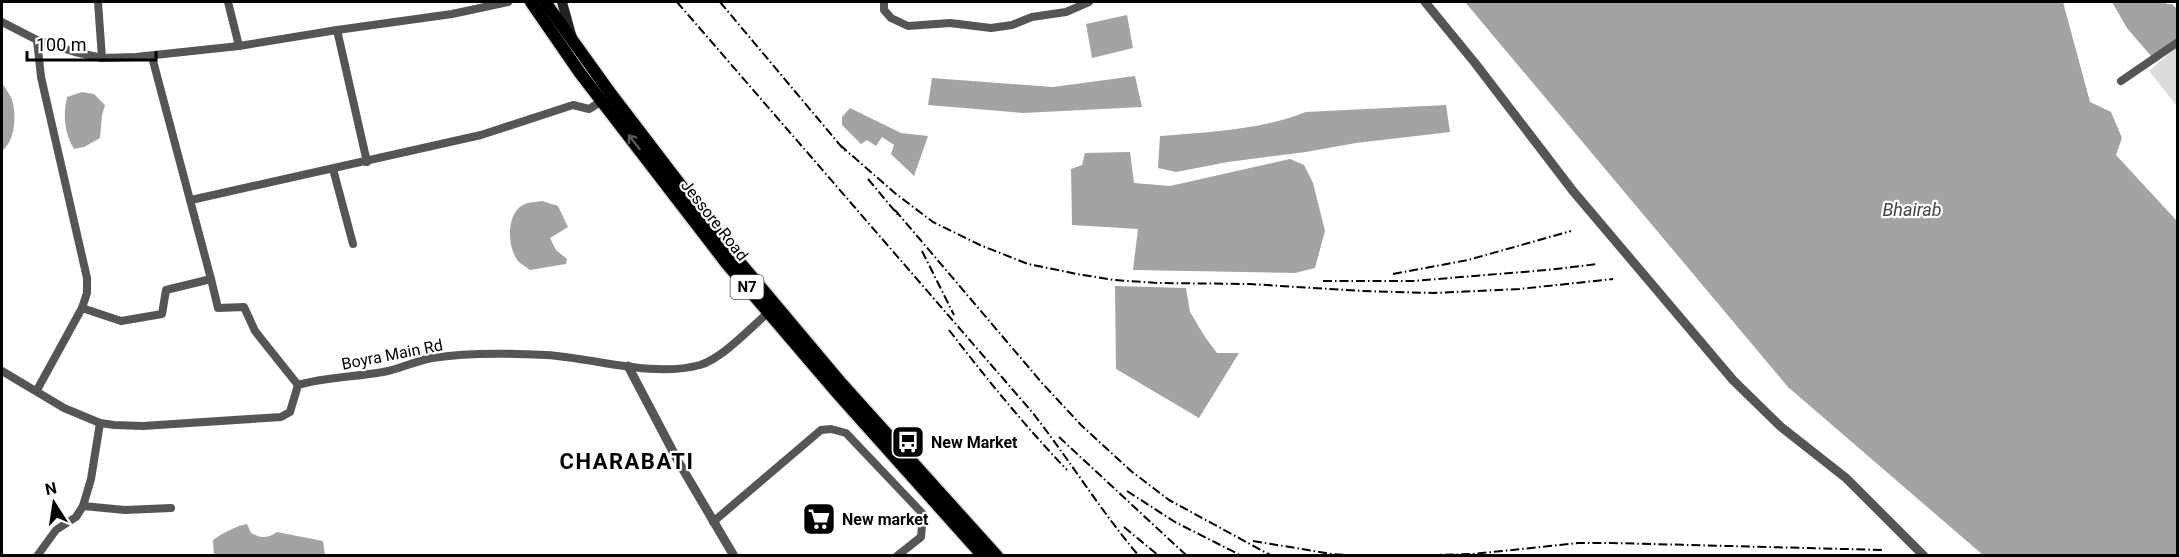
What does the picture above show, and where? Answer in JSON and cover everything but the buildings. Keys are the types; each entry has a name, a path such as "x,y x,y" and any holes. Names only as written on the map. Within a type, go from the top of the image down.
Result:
{"highway":[{"name":"Jessore Road","path":"531,2 580,73 727,264 839,395 983,555"},
{"name":"Jessore Road","path":"545,2 737,259 842,384 997,555"}],"main road":[{"path":"562,2 580,73"}],"street":[{"path":"98,2 102,58"},
{"path":"228,2 239,46"},
{"path":"2,22 37,40 75,52 102,58 152,57 452,14 508,2"},
{"path":"884,2 884,10 891,18 908,26 950,23 991,28 1012,25 1032,17 1066,12 1089,2"},
{"path":"1425,2 1573,191 1732,380 1780,426 1846,478 1924,555"},
{"path":"337,30 367,162"},
{"path":"36,390 82,308 87,293 87,278 41,77 37,40"},
{"path":"2121,81 2178,42"},
{"path":"2,371 64,408 100,423 143,426 281,417 290,412 298,385 255,331 244,307 219,308 152,57"},
{"path":"191,200 481,135 573,105 589,109 602,101"},
{"path":"333,169 353,244"},
{"path":"82,308 122,321 162,314 166,290 211,279"},
{"name":"Boyra Main Rd","path":"298,385 317,380 387,372 429,359 456,355 548,355 628,366 661,369 686,368 711,361 769,312"},
{"path":"628,366 712,522 734,555"},
{"path":"37,555 56,531 76,517 83,506 91,479 100,423"},
{"path":"712,522 821,430 831,429 846,433 923,514 921,537 897,555"},
{"path":"923,514 938,505"},
{"path":"83,506 125,510 171,507"}],"shaded area":[{"path":"2177,47 2177,106 2149,71"}],"water":[{"name":"Bhairab","path":"1465,2 2063,2 2090,102 2111,112 2122,138 2116,155 2177,221 2177,555 1983,555 1788,387"},
{"path":"2112,2 2172,4 2176,8 2177,42 2151,56 2127,28"},
{"path":"1127,15 1133,48 1092,58 1086,24"},
{"path":"1135,76 1142,107 1023,113 928,105 932,78 1053,87"},
{"path":"2,83 12,100 14,121 10,141 2,151"},
{"path":"82,92 94,94 105,105 100,138 84,147 74,149 66,130 66,104 67,97"},
{"path":"1446,105 1450,132 1356,143 1176,172 1158,168 1160,136 1253,126 1306,112"},
{"path":"850,108 901,133 928,136 914,176 891,154 894,145 882,137 876,146 867,140 861,144 842,125 842,117"},
{"path":"1130,152 1134,183 1170,186 1290,159 1304,165 1313,183 1325,231 1315,268 1295,273 1133,270 1138,229 1072,225 1071,169 1082,165 1085,153"},
{"path":"542,201 558,206 568,227 550,238 556,250 567,259 566,264 530,270 514,255 510,240 511,223 517,209 523,205"},
{"path":"1115,286 1186,288 1190,312 1217,353 1239,353 1199,418 1116,369"},
{"path":"247,524 251,533 261,537 277,532 323,541 325,555 214,555 213,540 230,530"}],"railway":[{"path":"677,2 1032,412 1139,556"},
{"path":"720,2 845,151"},
{"path":"840,145 896,194 933,222 980,245 1028,264 1077,274 1114,280 1158,283 1250,284 1434,293 1519,289 1613,279"},
{"path":"868,179 899,216"},
{"path":"895,210 1042,383 1081,425 1131,471 1169,500 1272,556"},
{"path":"1393,274 1468,260 1571,231"},
{"path":"922,251 954,315"},
{"path":"1323,281 1413,281 1598,264"},
{"path":"949,330 1006,402 1067,470"},
{"path":"1059,437 1187,556"},
{"path":"1127,491 1175,522 1242,556"},
{"path":"1124,527 1159,556"},
{"path":"1253,541 1332,554 1361,556"},
{"path":"1395,556 1473,554 1579,543 1883,550"}],"place":[{"name":"New Market","path":"908,442"},
{"name":"New market","path":"819,519"}],"district":[{"name":"CHARABATI","path":"627,461"}]}
